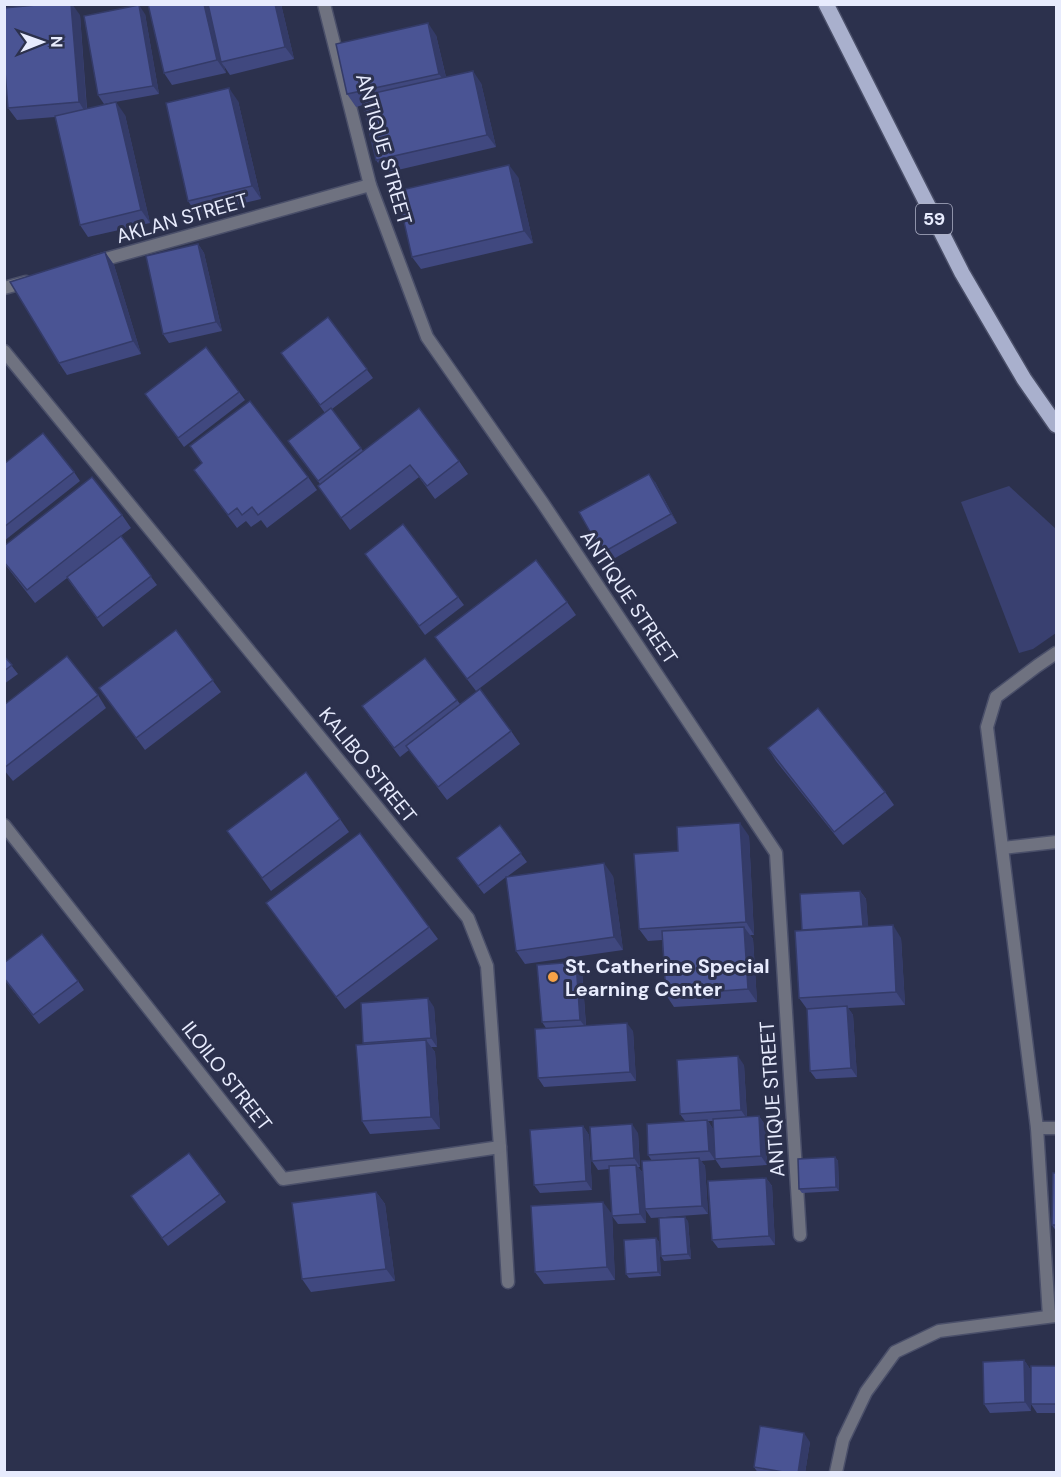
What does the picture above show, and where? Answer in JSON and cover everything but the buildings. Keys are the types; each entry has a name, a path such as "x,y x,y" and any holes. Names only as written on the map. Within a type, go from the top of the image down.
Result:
{"main road":[{"name":"59","path":"826,4 962,273 1024,379 1056,425"}],"street":[{"name":"ANTIQUE STREET","path":"324,4 370,185 427,337 548,512 776,853 800,1235"},
{"name":"AKLAN STREET","path":"84,266 370,185"},
{"path":"4,288 39,278"},
{"name":"KALIBO STREET","path":"4,351 468,918 487,966 508,1282"},
{"path":"836,1473 843,1440 866,1392 895,1352 939,1330 1053,1316 1037,1128 987,727 996,697 1056,653"},
{"name":"ILOILO STREET","path":"4,825 283,1179 500,1147"},
{"path":"1003,848 1056,842"},
{"path":"1037,1128 1056,1128"}],"shaded area":[{"path":"1009,486 1056,529 1056,633 1033,649 1019,653 961,502"}],"place":[{"name":"St. Catherine Special Learning Center","path":"553,977"}]}
